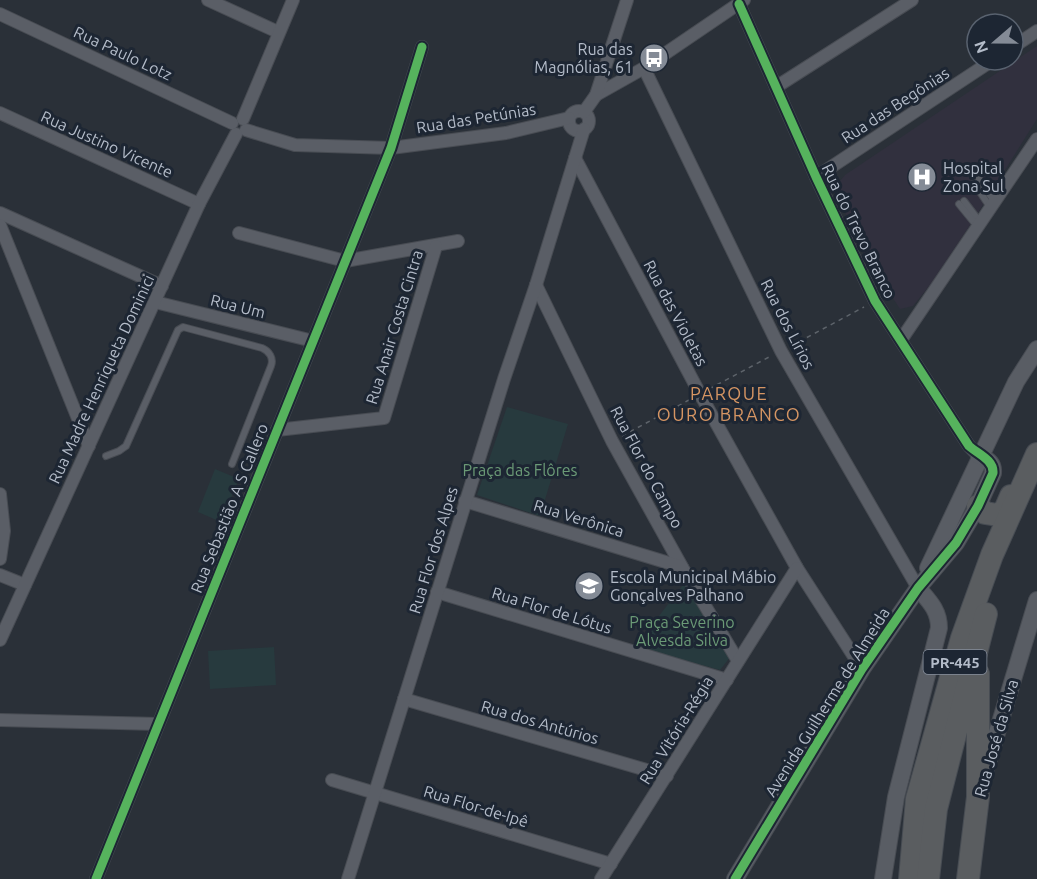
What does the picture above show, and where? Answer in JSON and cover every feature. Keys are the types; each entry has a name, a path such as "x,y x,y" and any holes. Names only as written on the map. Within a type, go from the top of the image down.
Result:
{"highway":[{"path":"978,506 991,515 998,515 1005,510 1037,437"},
{"name":"PR-445","path":"910,879 917,800 962,638 977,593 1037,454"},
{"name":"PR-445","path":"928,879 936,809 977,641 1019,525 1037,486"},
{"path":"977,641 978,797"},
{"name":"Rua José da Silva","path":"968,879 978,797"},
{"path":"897,879 917,800"}],"street":[{"path":"208,0 278,32"},
{"name":"Rua Madre Henriqueta Dominici","path":"0,640 5,615 25,585 200,204 239,127 292,0"},
{"path":"584,112 596,95 627,0"},
{"path":"776,87 912,0"},
{"path":"596,95 644,68 742,2"},
{"name":"Rua do Trevo Branco","path":"742,2 816,177 875,301 969,446 980,456"},
{"name":"Rua Paulo Lotz","path":"0,14 239,127"},
{"name":"Rua Sebastião A S Callero","path":"96,879 391,148 422,47"},
{"name":"Rua dos Lírios","path":"644,68 781,351 918,588"},
{"name":"Rua das Begônias","path":"816,177 975,72"},
{"path":"575,111 584,112 589,120 584,129 574,130 569,118 575,111"},
{"name":"Rua Justino Vicente","path":"0,113 200,204"},
{"name":"Rua das Petúnias","path":"239,127 295,145 391,148 506,133 569,118"},
{"name":"Rua Flor dos Alpes","path":"348,879 465,501 536,285 584,129"},
{"path":"900,340 1037,139"},
{"name":"Rua das Violetas","path":"575,158 700,394 797,568 862,669"},
{"path":"0,213 162,286"},
{"path":"0,225 89,446"},
{"path":"238,233 345,261 458,241"},
{"name":"Rua Anair Costa Cintra","path":"277,430 384,418 436,246"},
{"name":"Rua Flor do Campo","path":"536,285 612,441 682,567 738,661"},
{"name":"Rua Um","path":"155,302 313,341"},
{"name":"Avenida Guilherme de Almeida","path":"918,588 1016,382 1037,349"},
{"name":"Avenida Guilherme de Almeida","path":"735,879 862,669 918,588 956,543 978,506 993,472 989,461 980,456"},
{"path":"0,494 4,531 0,559"},
{"name":"Rua Verônica","path":"465,501 682,567"},
{"name":"Rua Vitória-Régia","path":"601,879 797,568"},
{"path":"0,575 25,585"},
{"path":"882,879 896,797 939,628 939,616 918,588"},
{"name":"Rua Flor de Lótus","path":"437,592 727,680"},
{"name":"Rua José da Silva","path":"978,797 1037,600"},
{"name":"Rua dos Antúrios","path":"404,699 667,776"},
{"path":"0,720 158,724"},
{"name":"Rua Flor-de-Ipê","path":"332,780 610,864"}],"lane":[{"path":"976,181 992,205"},
{"path":"962,202 979,225"},
{"path":"106,456 126,446 178,330 183,327 262,348 272,358 272,366 232,464"}],"path":[{"path":"612,441 875,301"}],"shaded area":[{"name":"Hospital Zona Sul","path":"1037,46 1037,119 930,285 913,306 900,309 889,292 883,296 835,187 845,175 998,72 1025,72 1025,54"}],"green space":[{"name":"Praça das Flôres","path":"507,407 568,424 540,516 477,495"},
{"path":"215,469 239,479 221,522 198,512"},
{"name":"Praça Severino Alvesda Silva","path":"686,581 731,656 720,670 635,647"},
{"path":"274,647 276,685 210,689 208,651"}],"cycle path":[{"path":"735,879 862,669 918,588 956,543 978,506 993,473 991,464 969,446 875,301 816,177 739,4"},
{"path":"96,879 391,148 422,47"}],"place":[{"name":"Rua das Magnólias, 61","path":"654,58"},
{"name":"Hospital Zona Sul","path":"922,177"},
{"name":"Escola Municipal Mábio Gonçalves Palhano","path":"589,586"}],"district":[{"name":"PARQUE OURO BRANCO","path":"729,403"}]}
